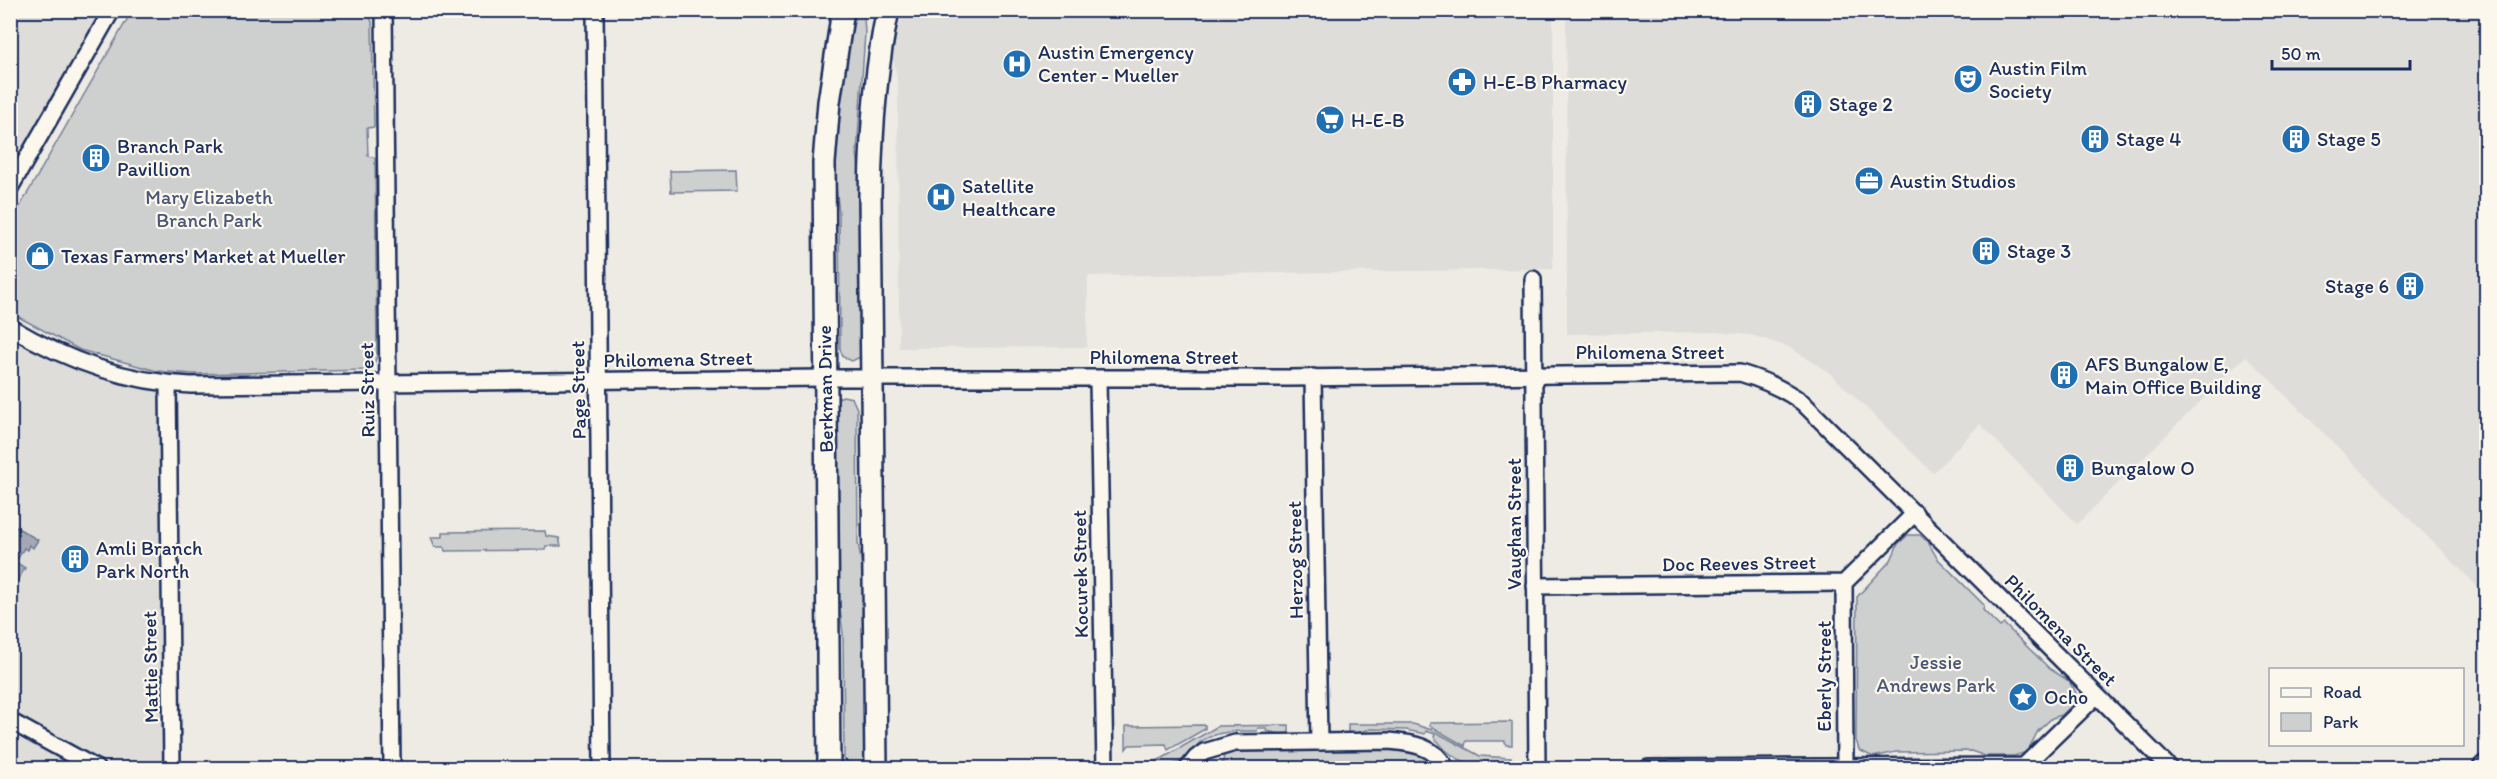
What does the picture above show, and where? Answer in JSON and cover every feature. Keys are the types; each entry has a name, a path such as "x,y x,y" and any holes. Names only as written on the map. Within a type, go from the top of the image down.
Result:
{"street":[{"path":"10,188 112,10"},
{"name":"Ruiz Street","path":"384,10 392,768"},
{"name":"Page Street","path":"595,10 602,768"},
{"name":"Berkman Drive","path":"829,768 824,378 825,142 843,10"},
{"path":"876,768 871,158 878,73 888,10"},
{"name":"Vaughan Street","path":"1533,279 1537,768"},
{"name":"Philomena Street","path":"10,327 69,359 91,367 168,384 1740,373 1767,381 1788,391 1803,403 2170,768"},
{"name":"Herzog Street","path":"1313,377 1319,742"},
{"name":"Kocurek Street","path":"1098,379 1105,768"},
{"name":"Mattie Street","path":"168,384 172,768"},
{"path":"1844,583 1914,513"},
{"name":"Doc Reeves Street","path":"1535,586 1844,583"},
{"name":"Eberly Street","path":"1844,583 1845,768"},
{"path":"1648,768 2024,767 2096,696"},
{"path":"10,721 96,768"},
{"path":"1188,768 1204,752 1225,745 1319,742 1410,742 1427,748 1441,759 1446,768"}],"shaded area":[{"path":"11,11 113,11 11,189"},
{"path":"903,11 1553,11 1553,269 1088,276 1087,347 899,348 898,85 892,51"},
{"name":"Austin Studios","path":"1566,11 2486,11 2486,595 2246,356 2077,524 1980,424 1933,473 1830,373 1789,347 1751,335 1715,332 1567,334"},
{"path":"11,327 24,335 168,384 172,768 11,768"},
{"path":"11,524 38,540 33,548 29,545 27,550 24,548 16,562 25,568 15,585 11,582"}],"green space":[{"name":"Mary Elizabeth Branch Park","path":"367,10 372,22 374,127 367,128 368,156 375,158 377,356 374,364 367,370 193,374 157,371 80,350 11,313 11,222 132,11"},
{"path":"859,14 864,17 865,33 857,153 863,202 862,356 852,361 843,357 840,349 839,214 833,158 847,35 853,18"},
{"path":"736,170 737,191 671,192 670,171"},
{"path":"843,396 852,398 857,409 858,543 864,577 866,762 857,764 844,759 843,634 835,569 836,399"},
{"path":"545,531 546,536 559,538 561,546 546,546 545,550 445,551 444,547 435,547 431,537 443,537 443,532"},
{"name":"Jessie Andrews Park","path":"1908,535 1920,535 1928,542 1937,558 1984,605 1983,610 2000,627 2004,624 2050,669 2069,681 2076,693 2074,703 2062,715 2052,718 2038,731 2027,752 2014,756 1985,756 1971,751 1896,752 1873,757 1859,750 1856,740 1857,597 1891,560 1898,544"},
{"path":"1512,722 1512,745 1506,745 1505,741 1466,741 1465,746 1430,726 1430,723"},
{"path":"1348,724 1413,724 1432,730 1480,756 1511,758 1512,765 1469,763 1454,756 1434,737 1435,734 1426,731 1425,734 1406,730 1371,729 1348,735"},
{"path":"1205,725 1205,729 1168,750 1166,744 1129,745 1126,749 1126,726"},
{"path":"1289,725 1289,736 1267,731 1266,728 1258,728 1257,731 1222,733 1202,741 1190,755 1177,763 1156,768 1132,768 1132,763 1154,762 1163,758 1218,726"},
{"path":"1393,748 1424,755 1439,768 1431,768 1419,760 1428,768 1215,768 1223,762 1224,754 1236,751"}],"place":[{"name":"Austin Emergency Center - Mueller","path":"1017,64"},
{"name":"Austin Film Society","path":"1968,79"},
{"name":"H-E-B Pharmacy","path":"1462,82"},
{"name":"Stage 2","path":"1808,104"},
{"name":"H-E-B","path":"1330,120"},
{"name":"Stage 4","path":"2095,139"},
{"name":"Stage 5","path":"2296,139"},
{"name":"Branch Park Pavillion","path":"96,158"},
{"name":"Austin Studios","path":"1869,181"},
{"name":"Satellite Healthcare","path":"941,197"},
{"name":"Stage 3","path":"1986,251"},
{"name":"Texas Farmers' Market at Mueller","path":"40,256"},
{"name":"Stage 6","path":"2410,286"},
{"name":"AFS Bungalow E, Main Office Building","path":"2064,375"},
{"name":"Bungalow O","path":"2070,468"},
{"name":"Amli Branch Park North","path":"75,559"},
{"name":"Ocho","path":"2023,697"}]}
